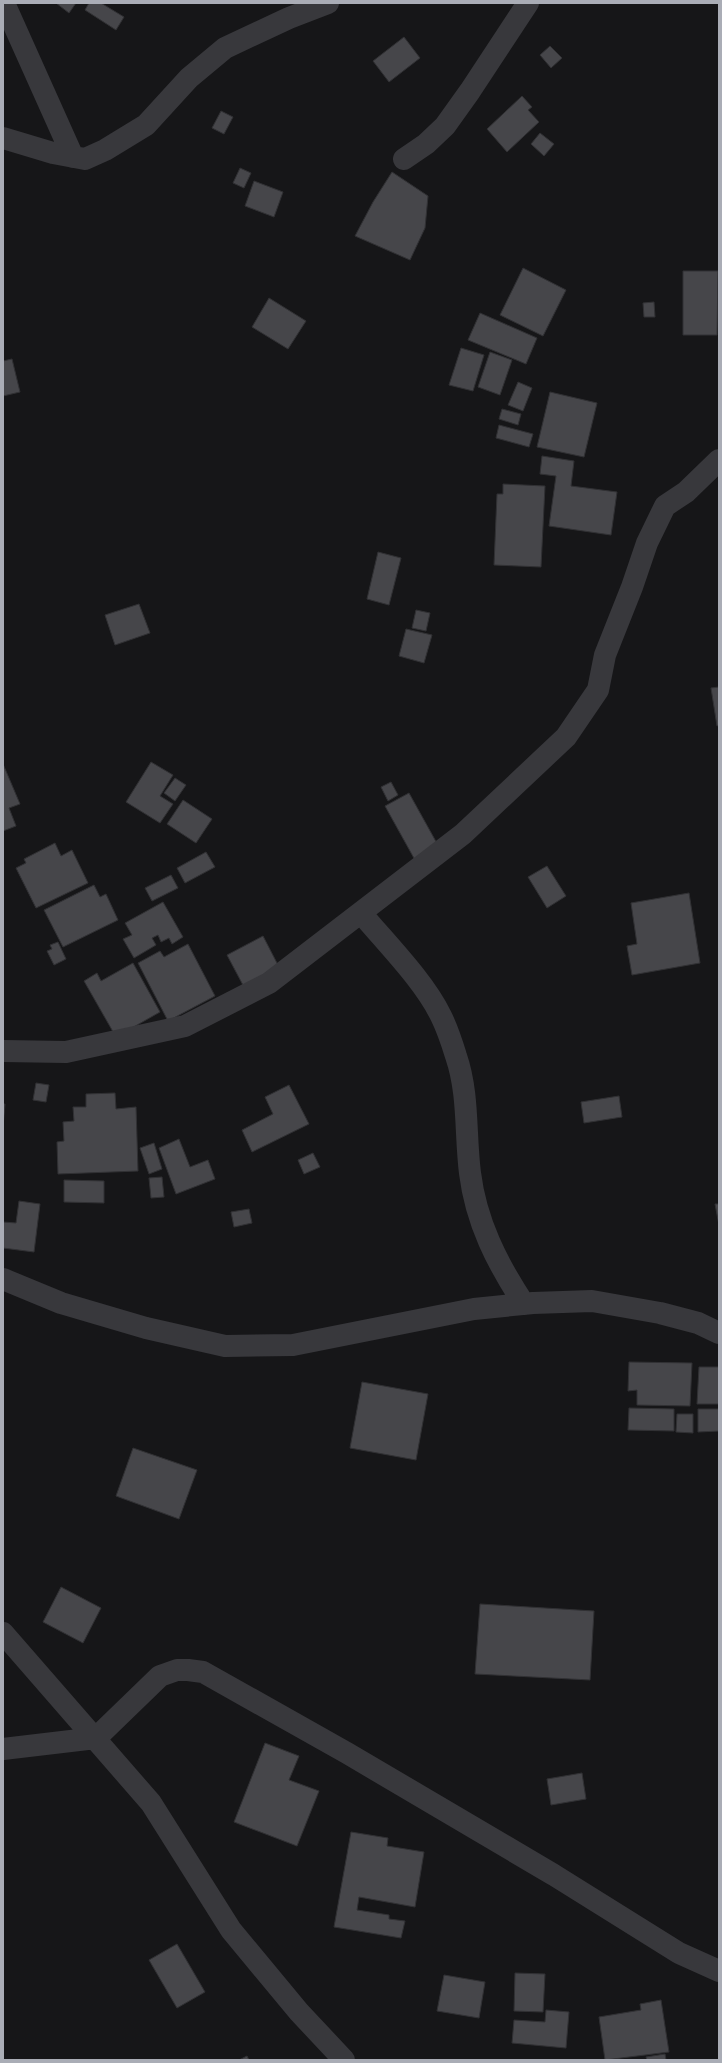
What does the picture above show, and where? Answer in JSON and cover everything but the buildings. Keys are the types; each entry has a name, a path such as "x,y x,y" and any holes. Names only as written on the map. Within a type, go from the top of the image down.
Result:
{"street":[{"path":"4,3 73,157"},
{"path":"3,138 53,153 85,159 105,150 146,125 189,78 225,48 289,18 328,3"},
{"path":"404,160 426,144 445,126 528,3"},
{"path":"3,1051 66,1052 185,1026 269,983 463,834 566,737 598,690 605,655 632,587 647,543 665,506 686,492 719,460"},
{"path":"362,913 421,985 441,1016 456,1058 464,1092 470,1174 479,1214 490,1246 504,1273 524,1304"},
{"path":"3,1279 61,1303 146,1328 226,1346 293,1345 474,1309 524,1304 592,1301 660,1313 698,1323 719,1333"},
{"path":"3,1633 151,1803 231,1930 299,2012 344,2060"},
{"path":"3,1750 96,1738 160,1676 183,1670 203,1672 347,1752 554,1875 679,1953 719,1971"}]}
